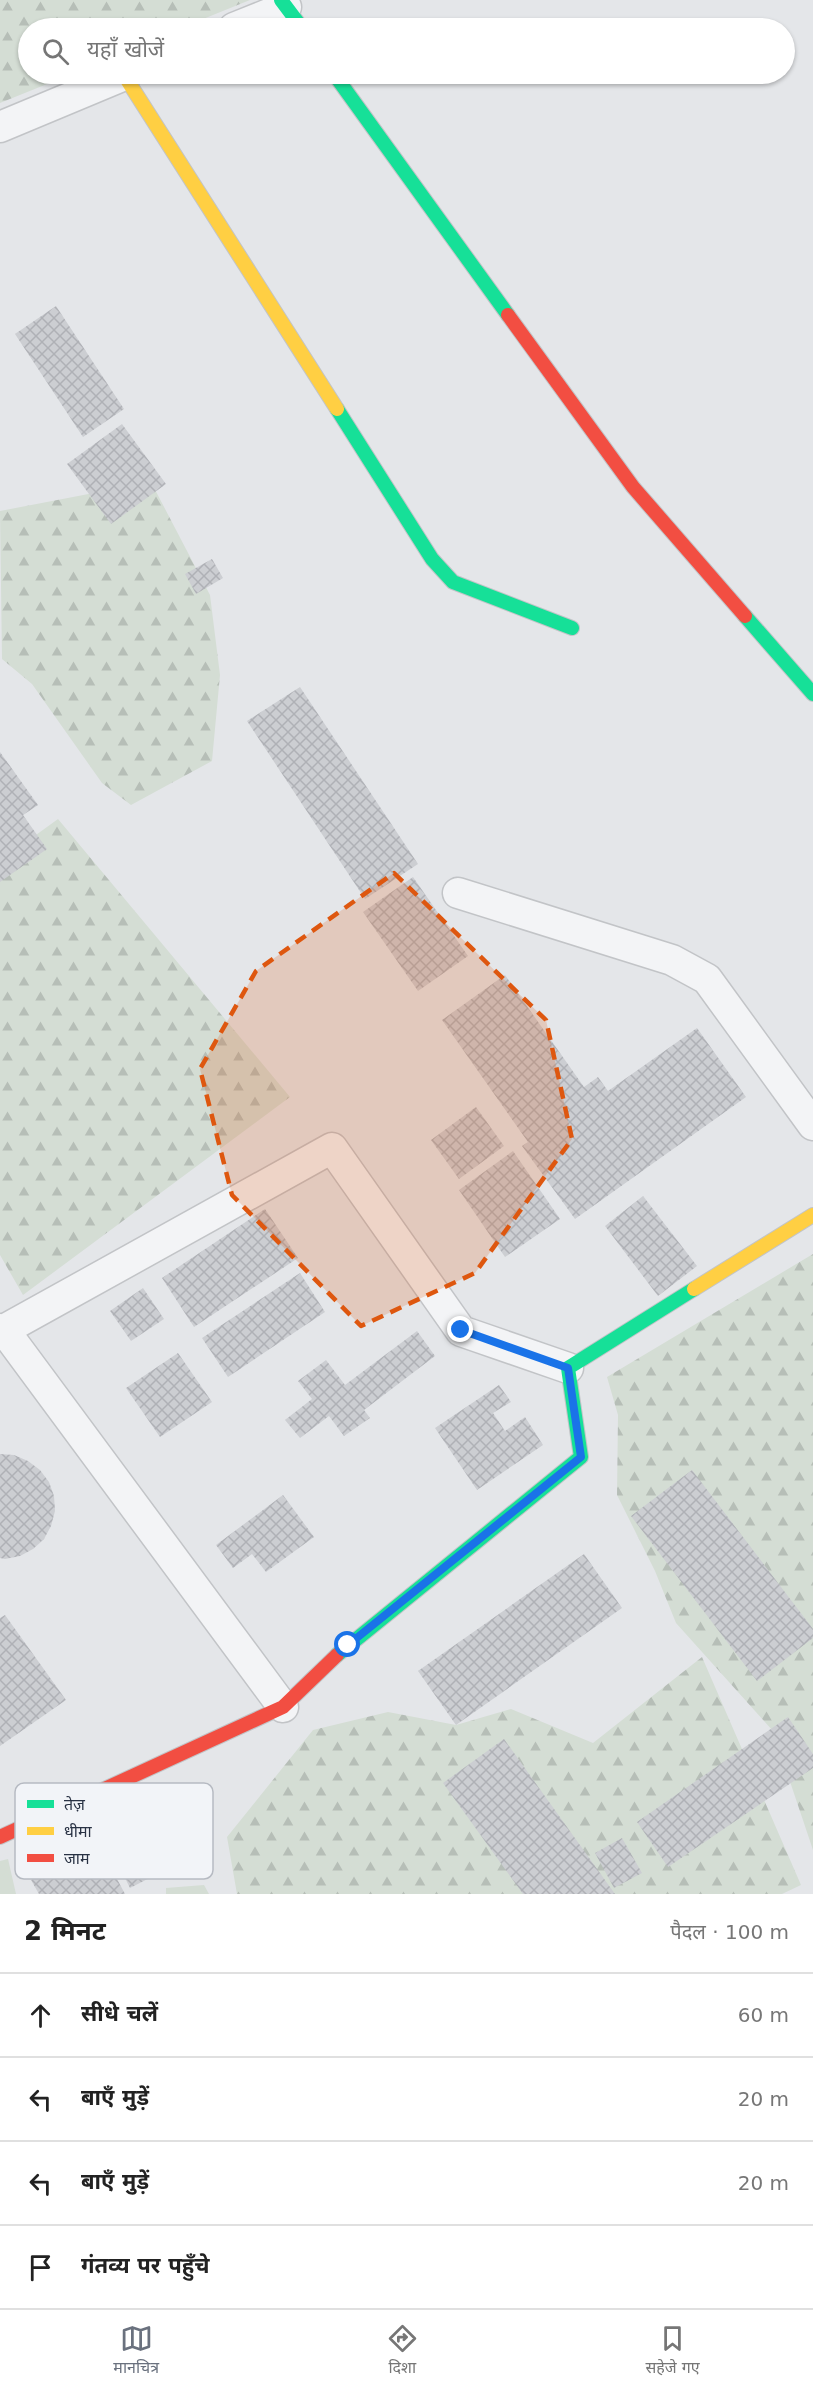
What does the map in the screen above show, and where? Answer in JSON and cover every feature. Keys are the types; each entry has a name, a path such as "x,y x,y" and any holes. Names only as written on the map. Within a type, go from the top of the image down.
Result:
{"street":[{"path":"268,18 289,12"},
{"path":"0,127 101,84"},
{"path":"131,84 432,559 453,582 572,628"},
{"path":"341,84 633,486 813,694"},
{"path":"458,893 672,960 707,979 813,1125"},
{"path":"283,1707 2,1330 332,1148 461,1330 568,1368"},
{"path":"568,1368 813,1215"},
{"path":"118,1783 283,1707 348,1645 581,1457 568,1368"},
{"path":"0,1837 15,1830"}],"highlighted area":[{"path":"394,873 546,1020 572,1139 475,1273 361,1326 232,1195 200,1069 256,971"}],"green space":[{"path":"0,0 250,0 206,18 18,18 18,84 47,84 0,103"},
{"path":"151,482 210,595 220,675 212,761 131,805 102,783 32,684 2,659 0,511"},
{"path":"58,819 290,1097 23,1295 0,1255 0,861"},
{"path":"813,1254 813,1850 773,1731 676,1623 655,1571 617,1495 618,1415 607,1377"},
{"path":"702,1657 801,1885 782,1894 237,1894 227,1837 313,1730 388,1712 456,1725 511,1709 593,1743"},
{"path":"8,1859 16,1894 0,1894 0,1861"},
{"path":"204,1885 209,1894 166,1894 166,1888"}],"building":[{"path":"56,306 124,409 83,437 15,334"},
{"path":"122,424 166,484 111,524 67,464"},
{"path":"212,559 223,578 196,594 185,574"},
{"path":"300,687 418,864 365,899 247,721"},
{"path":"0,752 38,805 23,815 47,849 0,882"},
{"path":"413,877 468,956 418,991 363,912"},
{"path":"505,975 584,1087 598,1077 608,1091 697,1028 746,1097 575,1219 522,1146 528,1142 442,1020"},
{"path":"476,1107 504,1146 459,1179 431,1140"},
{"path":"513,1151 560,1219 505,1257 459,1190"},
{"path":"643,1196 697,1266 658,1296 605,1226"},
{"path":"265,1209 298,1258 194,1327 162,1278"},
{"path":"300,1273 325,1312 228,1377 202,1338"},
{"path":"143,1288 164,1319 131,1341 110,1311"},
{"path":"417,1331 435,1356 364,1410 370,1418 344,1436 329,1416 300,1438 285,1420 312,1399 298,1381 326,1360 345,1385"},
{"path":"178,1353 212,1402 160,1437 126,1388"},
{"path":"499,1385 511,1402 493,1413 505,1431 525,1417 543,1445 477,1490 435,1428"},
{"path":"0,1454 14,1455 40,1470 49,1482 54,1496 55,1511 44,1539 33,1549 20,1556 5,1559 0,1558"},
{"path":"692,1470 813,1629 813,1638 757,1681 631,1516"},
{"path":"283,1495 314,1537 266,1572 252,1554 233,1568 216,1545"},
{"path":"584,1554 622,1608 456,1725 418,1671"},
{"path":"5,1615 66,1700 0,1746 0,1618"},
{"path":"788,1717 813,1754 813,1768 668,1867 637,1822"},
{"path":"504,1739 615,1894 523,1894 443,1783"},
{"path":"622,1838 642,1873 614,1888 595,1853"},
{"path":"117,1879 125,1894 39,1894 31,1880"},
{"path":"126,1879 148,1879 130,1888"}],"traffic: fast":[{"path":"281,0 294,18"},
{"path":"341,84 508,315"},
{"path":"337,409 432,559 453,582 572,628"},
{"path":"745,616 813,694"},
{"path":"337,1655 581,1457 568,1368 694,1289"}],"traffic: slow":[{"path":"130,84 337,409"},
{"path":"694,1289 813,1215"}],"traffic: jam":[{"path":"508,315 633,487 745,616"},
{"path":"118,1783 283,1707 337,1655"},
{"path":"0,1837 15,1830"}],"route":[{"path":"348,1645 581,1457 568,1368 461,1330"}]}
